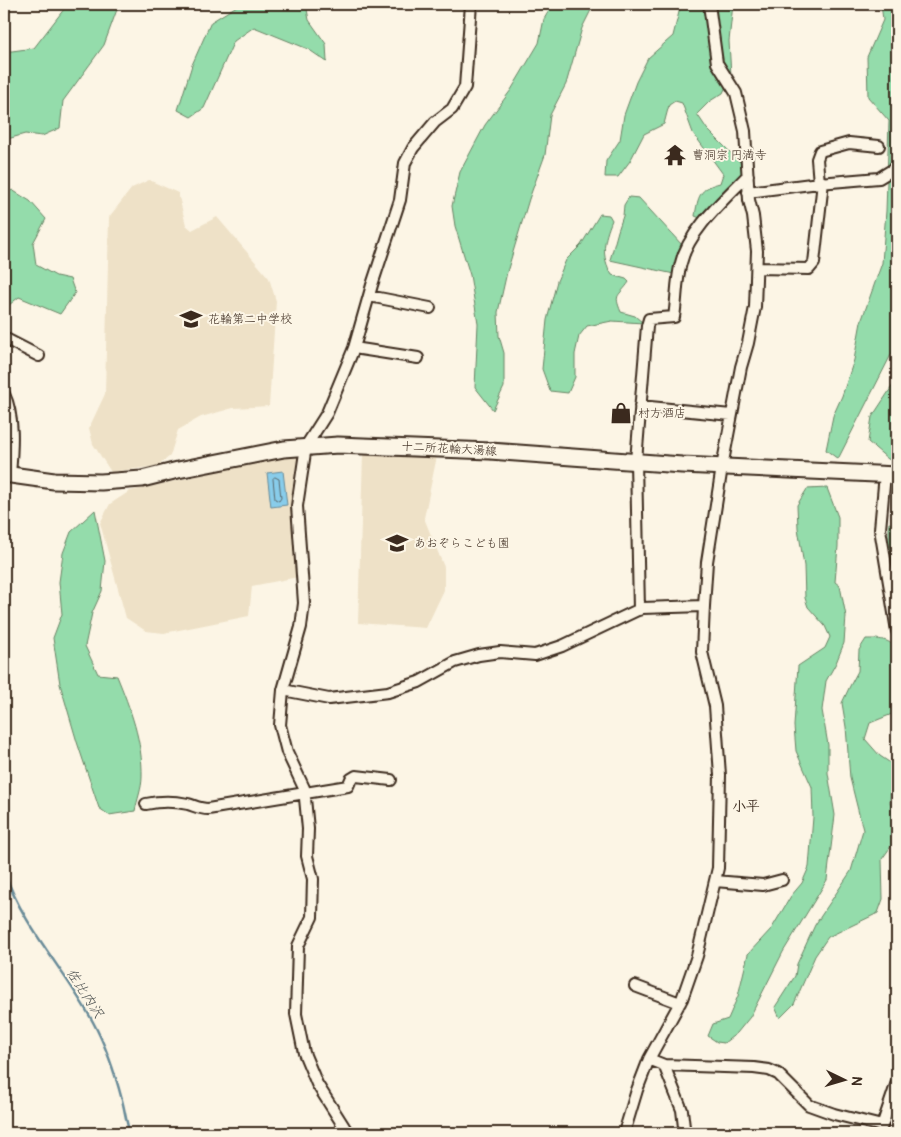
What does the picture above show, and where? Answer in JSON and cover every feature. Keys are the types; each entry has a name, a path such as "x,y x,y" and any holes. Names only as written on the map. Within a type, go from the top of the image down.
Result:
{"main road":[{"name":"十二所花輪大湯線","path":"7,475 54,481 92,482 142,479 284,449 338,444 490,451 722,467 893,473"}],"street":[{"path":"348,1133 317,1084 304,1053 296,1014 298,946 312,917 313,899 313,879 306,856 308,829 304,788 287,752 280,725 283,690 301,627 304,603 297,506 306,446 327,413 354,348 400,200 405,163 413,148 435,122 452,109 465,87 471,4"},
{"path":"624,1133 649,1059 680,1003 697,956 718,868 720,775 715,706 702,652 704,606 707,562 722,467 740,367 748,343 755,307 757,251 748,192 745,131 736,93 717,63 709,4"},
{"path":"757,268 809,269 814,263 821,183 817,159 820,151 849,143 879,146"},
{"path":"748,192 879,178 897,167"},
{"path":"638,610 636,461 647,326 649,320 674,317 681,263 691,240 714,210 748,175"},
{"path":"369,296 430,308"},
{"path":"4,338 39,356"},
{"path":"354,348 418,358"},
{"path":"4,394 7,401 11,429 7,475"},
{"path":"640,406 732,415"},
{"path":"893,473 880,529 897,631"},
{"path":"283,690 330,699 388,692 419,682 455,662 479,655 500,652 535,655 562,646 642,608 704,606"},
{"path":"146,804 160,801 189,804 199,809 208,809 348,786 351,779 356,776 391,780"},
{"path":"714,880 763,885 782,880"},
{"path":"635,986 680,1003"},
{"path":"649,1059 664,1065 769,1070 778,1074 809,1105 834,1114 882,1126 897,1082"},
{"path":"664,1065 682,1110 684,1127"}],"shaded area":[{"name":"花輪第二中学校","path":"149,180 178,193 186,225 192,230 217,217 269,278 276,301 269,406 233,408 201,417 178,430 170,456 158,466 111,472 93,444 89,428 105,394 109,217 132,188"},
{"name":"あおぞらこども園","path":"363,454 437,456 424,518 444,567 444,590 426,628 358,623"},
{"path":"298,455 293,485 298,577 252,586 249,616 164,633 146,631 126,618 100,523 110,504 130,491 285,456"}],"green space":[{"path":"68,4 119,4 104,45 63,101 60,128 42,136 25,134 4,140 4,51 34,48"},
{"path":"240,4 306,4 309,20 326,44 327,62 308,49 254,27 234,41 204,108 191,117 178,110 192,65 211,22"},
{"path":"553,4 594,4 582,28 566,84 550,115 545,155 529,199 507,272 498,312 499,336 504,353 504,387 493,410 475,387 478,324 470,275 455,226 452,206 460,172 485,125 511,90 539,43 544,19"},
{"path":"681,4 733,4 729,41 731,76 723,93 710,101 697,114 707,129 742,164 744,175 700,218 695,216 701,194 713,185 720,183 723,174 693,133 682,103 675,101 669,105 664,124 644,134 630,161 618,177 605,177 606,161 620,140 624,115 636,82 648,58 673,36"},
{"path":"881,4 897,4 897,343 838,459 826,450 833,416 854,360 861,322 882,263 889,121 868,97 867,57 883,20"},
{"path":"12,190 30,201 46,219 33,243 36,265 56,276 70,279 75,293 60,314 19,297 4,309 4,196"},
{"path":"629,197 639,198 682,245 674,274 610,260 623,216 624,205"},
{"path":"600,214 609,215 612,220 604,248 608,268 612,275 626,279 629,282 617,298 621,312 635,316 643,323 612,321 587,326 579,336 575,354 575,377 568,393 550,391 542,369 547,320 557,281 566,260 581,245"},
{"path":"897,379 897,462 888,459 868,442 872,417"},
{"path":"827,488 838,517 835,582 840,586 846,616 844,643 826,681 822,710 828,745 828,773 835,815 827,880 783,952 750,1017 737,1033 724,1043 717,1042 708,1036 713,1024 728,1019 738,996 748,954 772,928 791,896 802,883 809,867 813,817 812,787 796,751 794,726 798,666 825,648 830,637 825,626 808,607 805,598 804,566 798,528 797,505 807,489"},
{"path":"95,510 105,561 102,591 92,613 85,646 98,674 117,676 135,725 142,764 141,785 135,811 109,815 99,808 77,742 60,684 53,638 62,614 59,582 63,553 71,532"},
{"path":"889,523 897,525 897,604 889,564"},
{"path":"866,639 888,641 897,651 897,714 892,714 870,723 865,739 880,756 892,764 890,802 894,818 892,845 882,859 883,899 878,913 828,937 815,956 794,1004 780,1018 775,1007 795,976 797,964 815,925 851,871 863,830 850,778 842,703 858,671 859,650"}],"water":[{"path":"283,471 287,505 271,507 267,473"}],"waterway":[{"name":"佐比内沢","path":"4,871 12,891 33,930 82,1003 98,1031 113,1070 130,1133"}],"place":[{"name":"曹洞宗 円満寺","path":"675,155"},
{"name":"花輪第二中学校","path":"191,319"},
{"name":"村方酒店","path":"621,413"},
{"name":"あおぞらこども園","path":"397,543"}],"district":[{"name":"小平","path":"746,806"}]}
